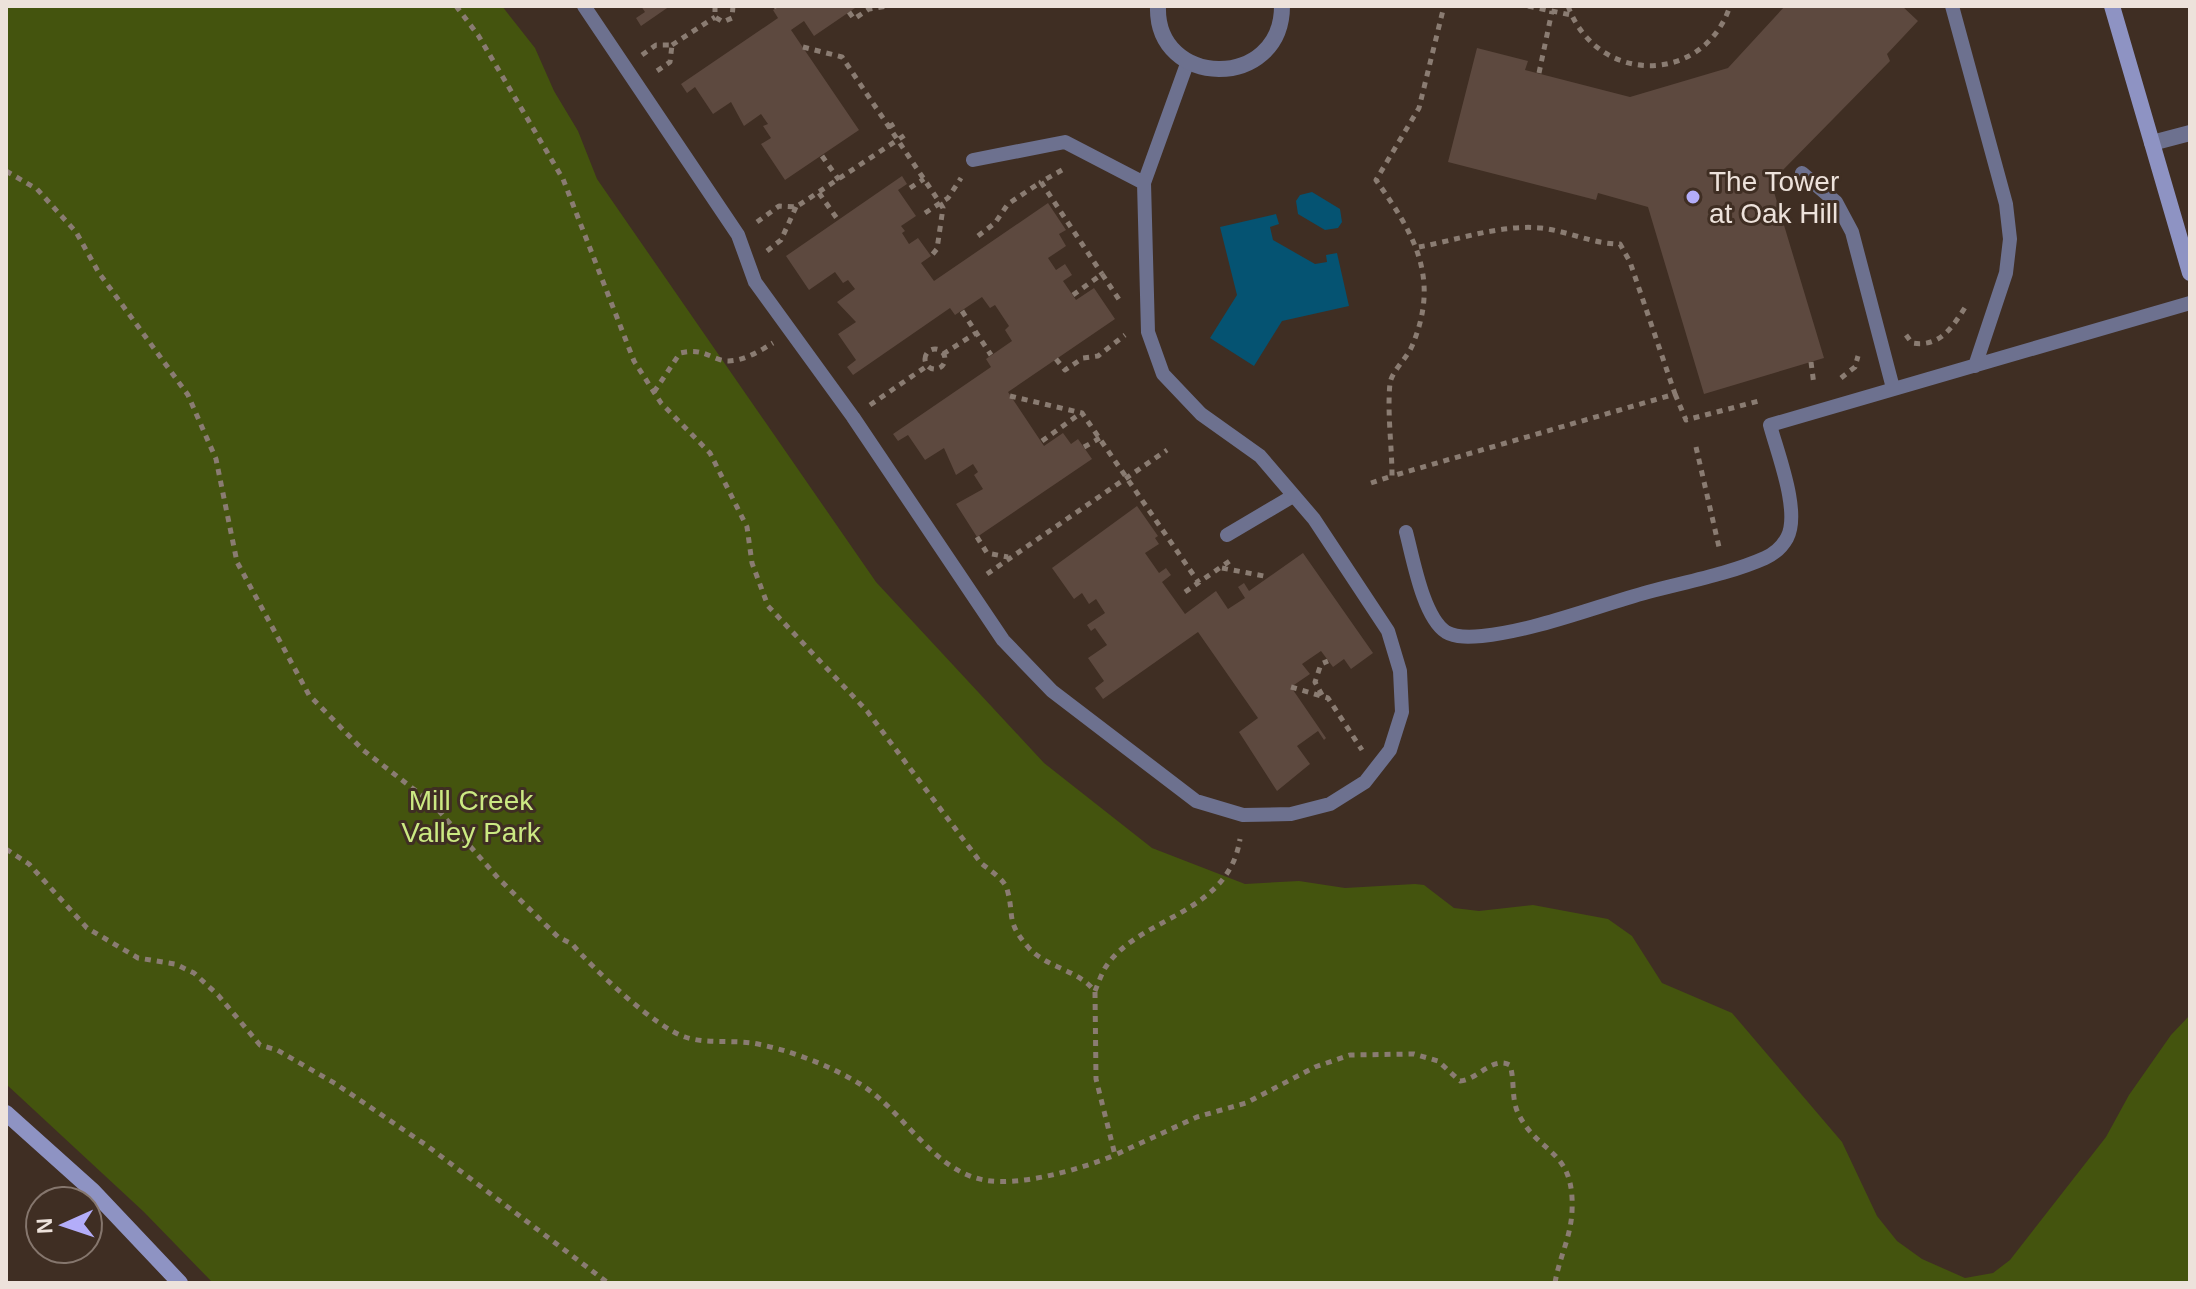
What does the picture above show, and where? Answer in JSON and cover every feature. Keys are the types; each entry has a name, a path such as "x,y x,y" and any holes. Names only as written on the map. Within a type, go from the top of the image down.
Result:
{"street":[{"path":"1158,6 1167,41 1188,61 1219,70 1249,63 1273,41 1282,6"},
{"path":"2112,6 2190,273"},
{"path":"2152,143 2190,133"},
{"path":"6,1113 93,1191 180,1283"}],"lane":[{"path":"584,6 738,235 755,282 853,417 1003,640 1052,691 1196,801 1243,815 1291,814 1330,804 1376,771 1390,750 1402,712 1400,671 1388,631 1314,519 1260,456 1201,414 1163,374 1142,324 1144,183 1188,61"},
{"path":"1952,6 2003,192 2010,239 2006,273 1991,308 1975,366"},
{"path":"973,160 1065,142 1144,183"},
{"path":"1802,173 1836,202 1852,232 1893,388"},
{"path":"1406,532 1430,615 1446,632 1462,637 1485,636 1539,623 1765,558 1780,548 1789,535 1791,513 1770,425 2190,303"},
{"path":"1227,535 1293,496"}],"path":[{"path":"456,6 478,35 563,179 634,361 654,392 710,453 747,527 752,563 768,606 848,689 981,863 1001,880 1007,888 1009,916 1030,950 1058,969 1088,982 1095,992"},
{"path":"715,6 715,17"},
{"path":"715,17 727,22 732,18 733,6"},
{"path":"849,12 854,19 869,9 888,6"},
{"path":"1392,476 1390,379 1412,346 1421,318 1419,247 1408,224 1376,180 1419,108 1444,6"},
{"path":"1528,6 1572,15"},
{"path":"1568,6 1592,47 1618,61 1652,68 1701,50 1724,25 1730,6"},
{"path":"1539,73 1552,11"},
{"path":"672,45 715,17"},
{"path":"803,47 842,57 940,203 937,249 931,256"},
{"path":"889,127 897,122"},
{"path":"748,261 781,240 796,207 905,135"},
{"path":"978,236 995,223 1008,204 1088,154"},
{"path":"822,156 839,180"},
{"path":"925,213 948,198 973,160"},
{"path":"6,171 37,189 76,232 99,273 188,395 216,459 237,562 309,695 363,750 433,804 498,878 558,937 572,944 667,1029 687,1038 753,1044 846,1076 889,1105 927,1145 968,1175 996,1182 1083,1168 1197,1117 1246,1103 1315,1067 1350,1055 1392,1051 1414,1054 1438,1061 1460,1081 1472,1080 1495,1062 1504,1062 1510,1065 1514,1077 1513,1093 1518,1114 1560,1158 1568,1175 1572,1212 1568,1244 1555,1283"},
{"path":"910,188 924,179"},
{"path":"1041,182 1102,274 1142,324 1098,356 1083,358 1065,370 1056,359"},
{"path":"819,193 838,220"},
{"path":"738,235 779,206 796,207"},
{"path":"1419,247 1522,228 1544,229 1599,244 1620,244 1630,262 1686,420 1762,400"},
{"path":"1073,295 1102,274"},
{"path":"1903,331 1912,343 1925,345 1947,334 1975,290"},
{"path":"962,311 991,355"},
{"path":"654,392 680,353 695,349 720,360 736,360 755,354 791,332"},
{"path":"943,354 976,333"},
{"path":"927,366 925,356 929,351 936,349 943,354"},
{"path":"1803,388 1840,379 1855,367 1860,349"},
{"path":"927,366 933,369 942,367 943,354"},
{"path":"1811,362 1816,384"},
{"path":"853,417 927,366"},
{"path":"1371,483 1675,394"},
{"path":"1010,396 1082,413 1199,583"},
{"path":"1042,441 1082,413"},
{"path":"1084,447 1100,438"},
{"path":"1696,447 1719,547 1704,551"},
{"path":"969,586 1167,450"},
{"path":"977,537 987,553 1009,558"},
{"path":"1185,592 1245,551"},
{"path":"1221,568 1269,577"},
{"path":"1322,696 1315,682 1321,664 1328,661"},
{"path":"1291,687 1328,698 1376,771"},
{"path":"1115,1155 1096,1079 1095,992 1106,966 1134,941 1184,912 1223,880 1237,855 1243,815"},
{"path":"6,849 29,864 67,910 87,928 138,958 175,964 194,973 218,995 260,1045 277,1050 336,1084 413,1136 608,1283"}],"green space":[{"name":"Mill Creek Valley Park","path":"6,6 502,6 535,48 554,91 578,131 597,179 876,582 1044,763 1152,848 1245,884 1299,881 1345,888 1415,884 1424,885 1454,908 1479,911 1533,905 1608,919 1632,936 1662,983 1732,1013 1842,1142 1877,1216 1897,1241 1922,1259 1965,1278 1993,1273 2010,1260 2106,1137 2129,1095 2171,1035 2190,1015 2190,1283 213,1283 144,1212 6,1084"}],"water":[{"path":"1312,192 1340,209 1342,222 1338,228 1325,230 1298,214 1296,201 1300,195"},
{"path":"1276,214 1279,224 1270,227 1273,240 1315,264 1327,262 1326,255 1337,253 1349,306 1282,321 1254,366 1210,338 1237,295 1220,227"}],"building":[{"path":"641,6 670,6 641,26 636,18 645,12"},
{"path":"780,6 858,6 814,36 804,21 791,30 859,130 785,180 761,144 771,138 763,126 768,124 761,114 744,126 731,102 713,114 695,87 687,93 681,84 778,18 773,10"},
{"name":"The Tower at Oak Hill","path":"1785,6 1902,6 1918,21 1887,54 1890,61 1771,182 1824,358 1704,394 1648,207 1598,193 1596,200 1448,162 1477,48 1528,61 1525,70 1630,97 1728,68"},
{"path":"902,176 907,184 898,190 916,216 901,226 905,231 902,233 909,244 918,238 931,256 921,263 934,281 1048,203 1066,230 1059,234 1066,246 1048,258 1056,270 1065,264 1072,275 1063,281 1076,300 1094,288 1115,319 1008,392 1044,446 1063,433 1071,444 1078,439 1092,459 977,537 956,504 983,489 974,475 978,472 973,464 956,475 944,448 925,460 908,435 898,441 893,434 991,367 986,359 1012,341 1005,330 1009,326 995,305 990,308 982,297 955,315 950,308 853,375 847,367 856,360 838,334 856,322 837,302 855,289 848,280 843,283 835,272 809,290 786,256"},
{"path":"1137,506 1158,536 1155,538 1159,544 1145,553 1159,573 1166,568 1171,575 1162,582 1185,614 1216,591 1228,609 1245,598 1238,587 1244,583 1249,591 1303,553 1373,653 1351,669 1344,659 1333,667 1321,651 1302,664 1310,674 1291,687 1326,738 1324,740 1318,731 1297,746 1310,764 1277,791 1239,732 1258,718 1198,632 1103,699 1095,688 1104,681 1088,658 1107,645 1095,628 1091,631 1087,625 1105,613 1096,599 1089,604 1082,593 1074,599 1052,568"}],"place":[{"name":"The Tower at Oak Hill","path":"1693,197"}]}
